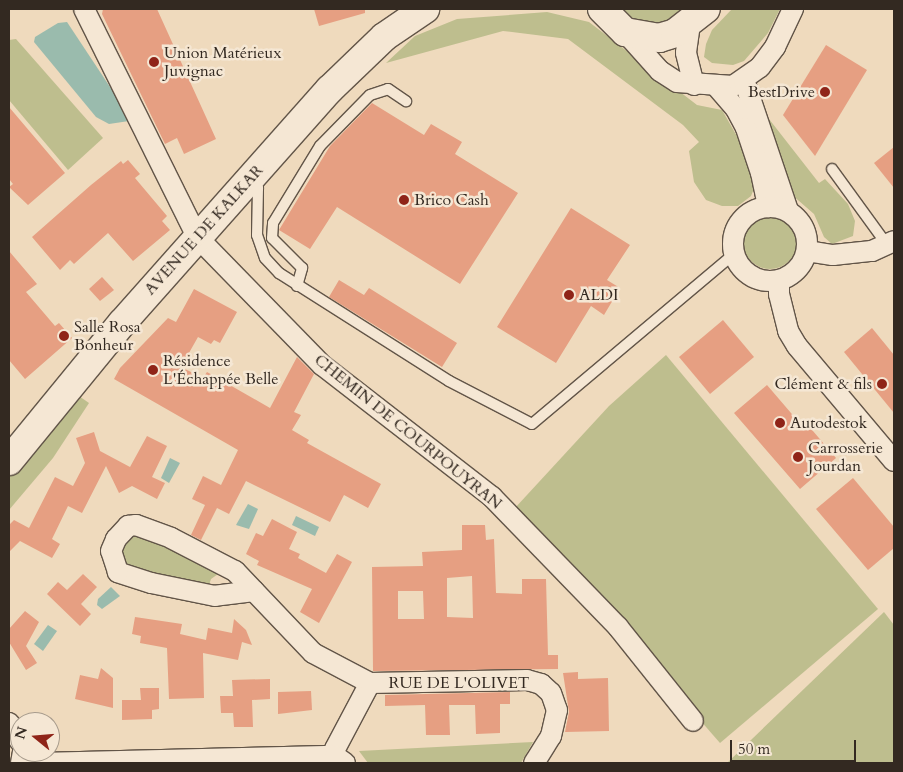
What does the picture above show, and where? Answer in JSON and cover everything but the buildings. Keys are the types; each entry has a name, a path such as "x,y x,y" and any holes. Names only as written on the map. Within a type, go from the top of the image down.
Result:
{"street":[{"name":"CHEMIN DE COURPOUYRAN","path":"84,9 197,236 322,364 492,497 618,628 693,721"},
{"path":"605,17 660,71 677,82 717,87 733,86 760,67 775,47 793,9"},
{"name":"AVENUE DE KALKAR","path":"9,461 197,236 329,90 384,37 425,11"},
{"path":"605,17 658,38 699,14"},
{"path":"694,85 686,54 699,14"},
{"path":"744,80 788,211 804,229 806,251 797,270 779,280 764,281 751,276 740,267 734,254 733,239 737,225 745,216 768,207 788,211"},
{"path":"717,87 736,109 746,128 761,173 768,207"},
{"path":"806,251 833,255 872,251 891,244"},
{"path":"779,280 778,294 788,331 797,346 894,460"},
{"path":"254,591 215,596 151,583 118,572 111,551 116,539 128,526 144,527 236,570 313,653 370,683"},
{"name":"RUE DE L'OLIVET","path":"39,763 340,760 335,749 370,683 527,680 541,684 550,693 557,710 551,736 534,763"},
{"path":"9,757 16,763"}],"lane":[{"path":"297,286 302,268 272,238 273,223 320,146 370,95 388,90 406,101"},
{"path":"832,169 891,244"},
{"path":"253,175 258,188 257,235 265,258 297,286 448,381 532,424 734,254"}],"green space":[{"path":"618,9 687,9 671,21 656,24 641,23"},
{"path":"732,9 780,9 768,33 744,61 733,65 712,63 704,57 706,44 712,30"},
{"path":"547,12 589,22 697,105 722,110 746,152 755,186 751,196 738,206 722,206 706,200 694,182 689,151 699,142 683,125 568,39 503,31 386,63 415,36 457,19"},
{"path":"16,39 103,138 68,170 9,100 9,40"},
{"path":"769,119 819,183 825,179 848,204 855,221 853,236 832,244 824,237 814,214 791,194 763,122"},
{"path":"770,215 780,217 789,223 795,232 797,242 795,252 789,261 780,267 770,269 760,267 751,261 745,252 743,242 745,232 751,223 760,217"},
{"path":"666,355 878,609 720,743 515,508 609,406"},
{"path":"76,394 89,403 53,458 9,510 9,477"},
{"path":"131,533 221,572 211,579 208,588 127,569 120,545"},
{"path":"884,612 894,625 894,763 727,763"},
{"path":"533,742 521,763 368,763 359,751"}],"shaded area":[{"path":"67,22 116,96 129,121 109,124 96,117 34,42 35,37 58,23"},
{"path":"170,458 180,463 169,483 161,478"},
{"path":"248,504 258,509 249,529 236,525"},
{"path":"296,516 319,527 315,536 292,525"},
{"path":"111,587 120,596 102,609 97,605 98,599"},
{"path":"48,625 57,631 43,651 34,644"}],"place":[{"name":"Union Matérieux Juvignac","path":"154,62"},
{"name":"BestDrive","path":"825,92"},
{"name":"Brico Cash","path":"404,200"},
{"name":"ALDI","path":"569,295"},
{"name":"Salle Rosa Bonheur","path":"64,336"},
{"name":"Résidence L'Échappée Belle","path":"153,370"},
{"name":"Clément & fils","path":"882,384"},
{"name":"Autodestok","path":"780,423"},
{"name":"Carrosserie Jourdan","path":"798,457"}]}
